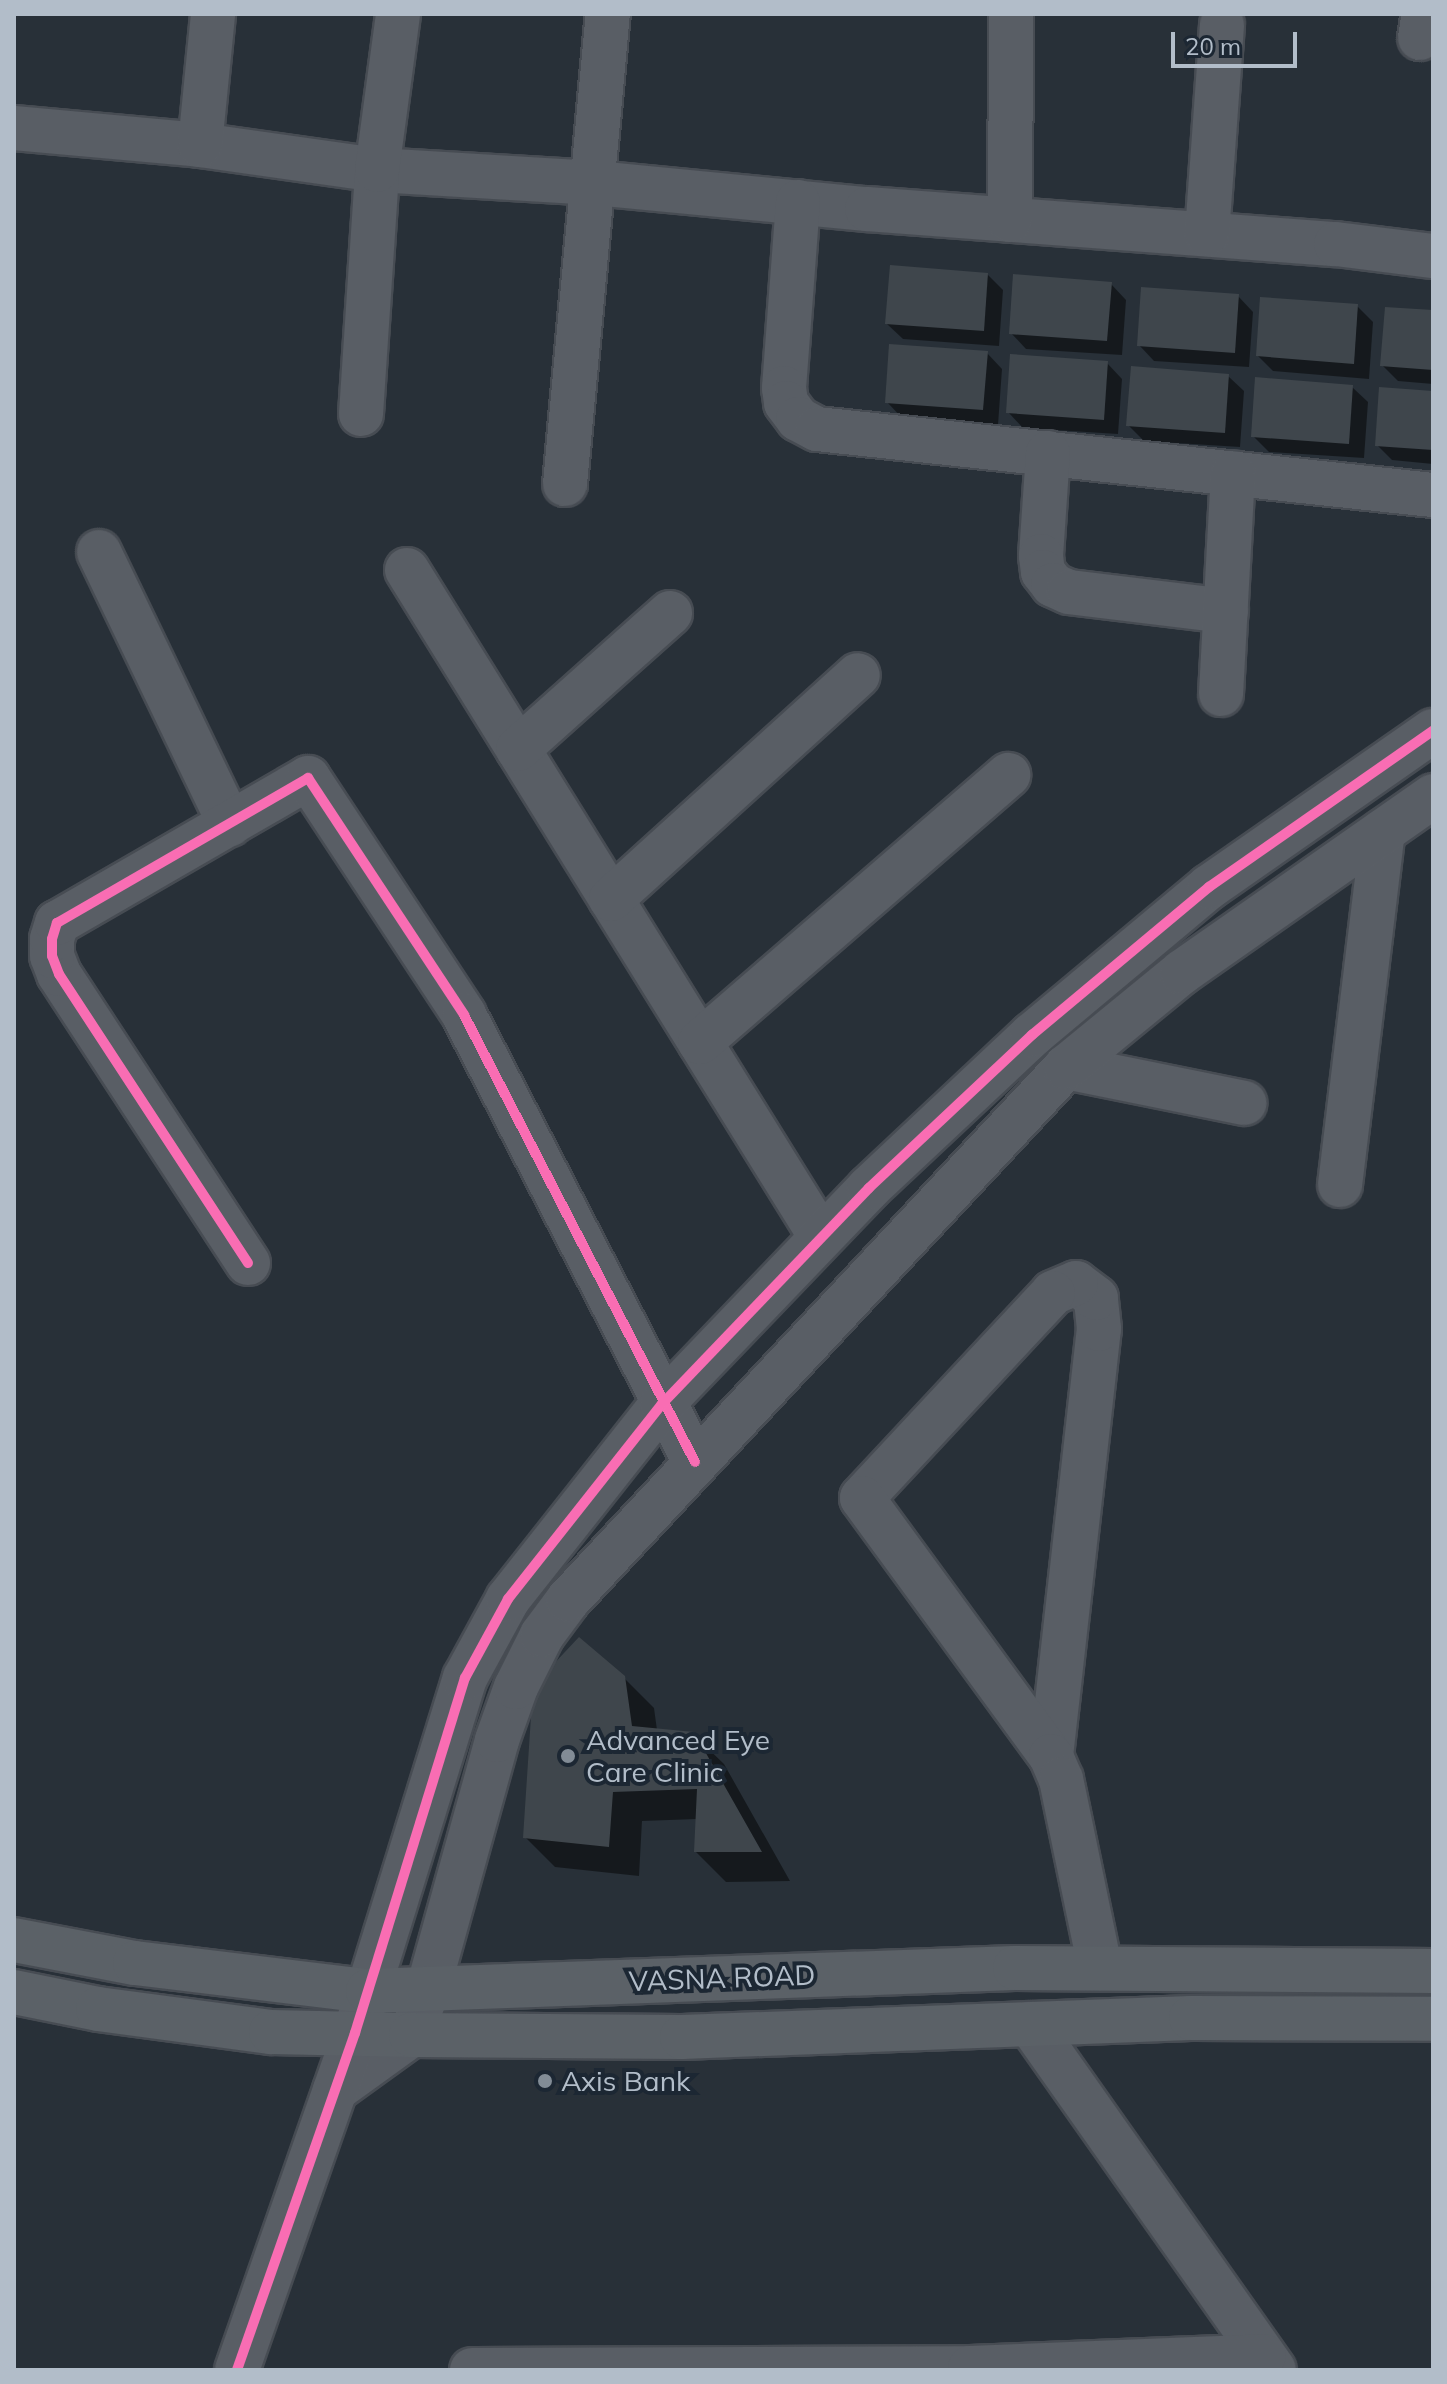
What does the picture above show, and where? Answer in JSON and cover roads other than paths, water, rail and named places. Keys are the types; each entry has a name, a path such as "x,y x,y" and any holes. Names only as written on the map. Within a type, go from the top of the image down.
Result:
{"main road":[{"name":"VASNA ROAD","path":"14,1940 135,1963 368,1991 999,1968 1433,1971"},
{"name":"VASNA ROAD","path":"14,1992 98,2009 271,2032 411,2035 682,2037 1191,2018 1433,2019"}],"street":[{"path":"200,145 213,14"},
{"path":"361,414 377,170 398,14"},
{"path":"565,484 595,183 608,14"},
{"path":"1010,220 1011,14"},
{"path":"1207,234 1222,25"},
{"path":"14,128 200,145 377,170 595,183 1433,256"},
{"path":"798,202 784,388 786,403 798,419 817,429 1433,495"},
{"path":"1048,453 1041,556 1043,572 1053,585 1069,592 1226,611"},
{"path":"1221,694 1233,473"},
{"path":"99,552 230,824"},
{"path":"407,570 821,1237"},
{"path":"518,749 670,613"},
{"path":"611,899 858,675"},
{"path":"237,2370 355,2033 465,1678 508,1599 662,1404 821,1237 1032,1035 1209,887 1433,731"},
{"path":"700,1042 1008,775"},
{"path":"248,1263 59,974 52,956 57,923 308,778 464,1015 662,1404 695,1462"},
{"path":"335,2090 411,2035 428,1989 497,1740 516,1687 535,1648 568,1600 1066,1067 1182,972 1412,819"},
{"path":"1340,1185 1412,819"},
{"path":"1066,1067 1244,1103"},
{"path":"1051,1756 1099,1329 1096,1298 1076,1283 1053,1293 862,1498 1051,1756 1061,1779 1100,1968"},
{"path":"1030,2024 1269,2363"},
{"path":"472,2370 1269,2363"}],"place":[{"name":"Advanced Eye Care Clinic","path":"568,1756"},
{"name":"Axis Bank","path":"545,2081"}]}
